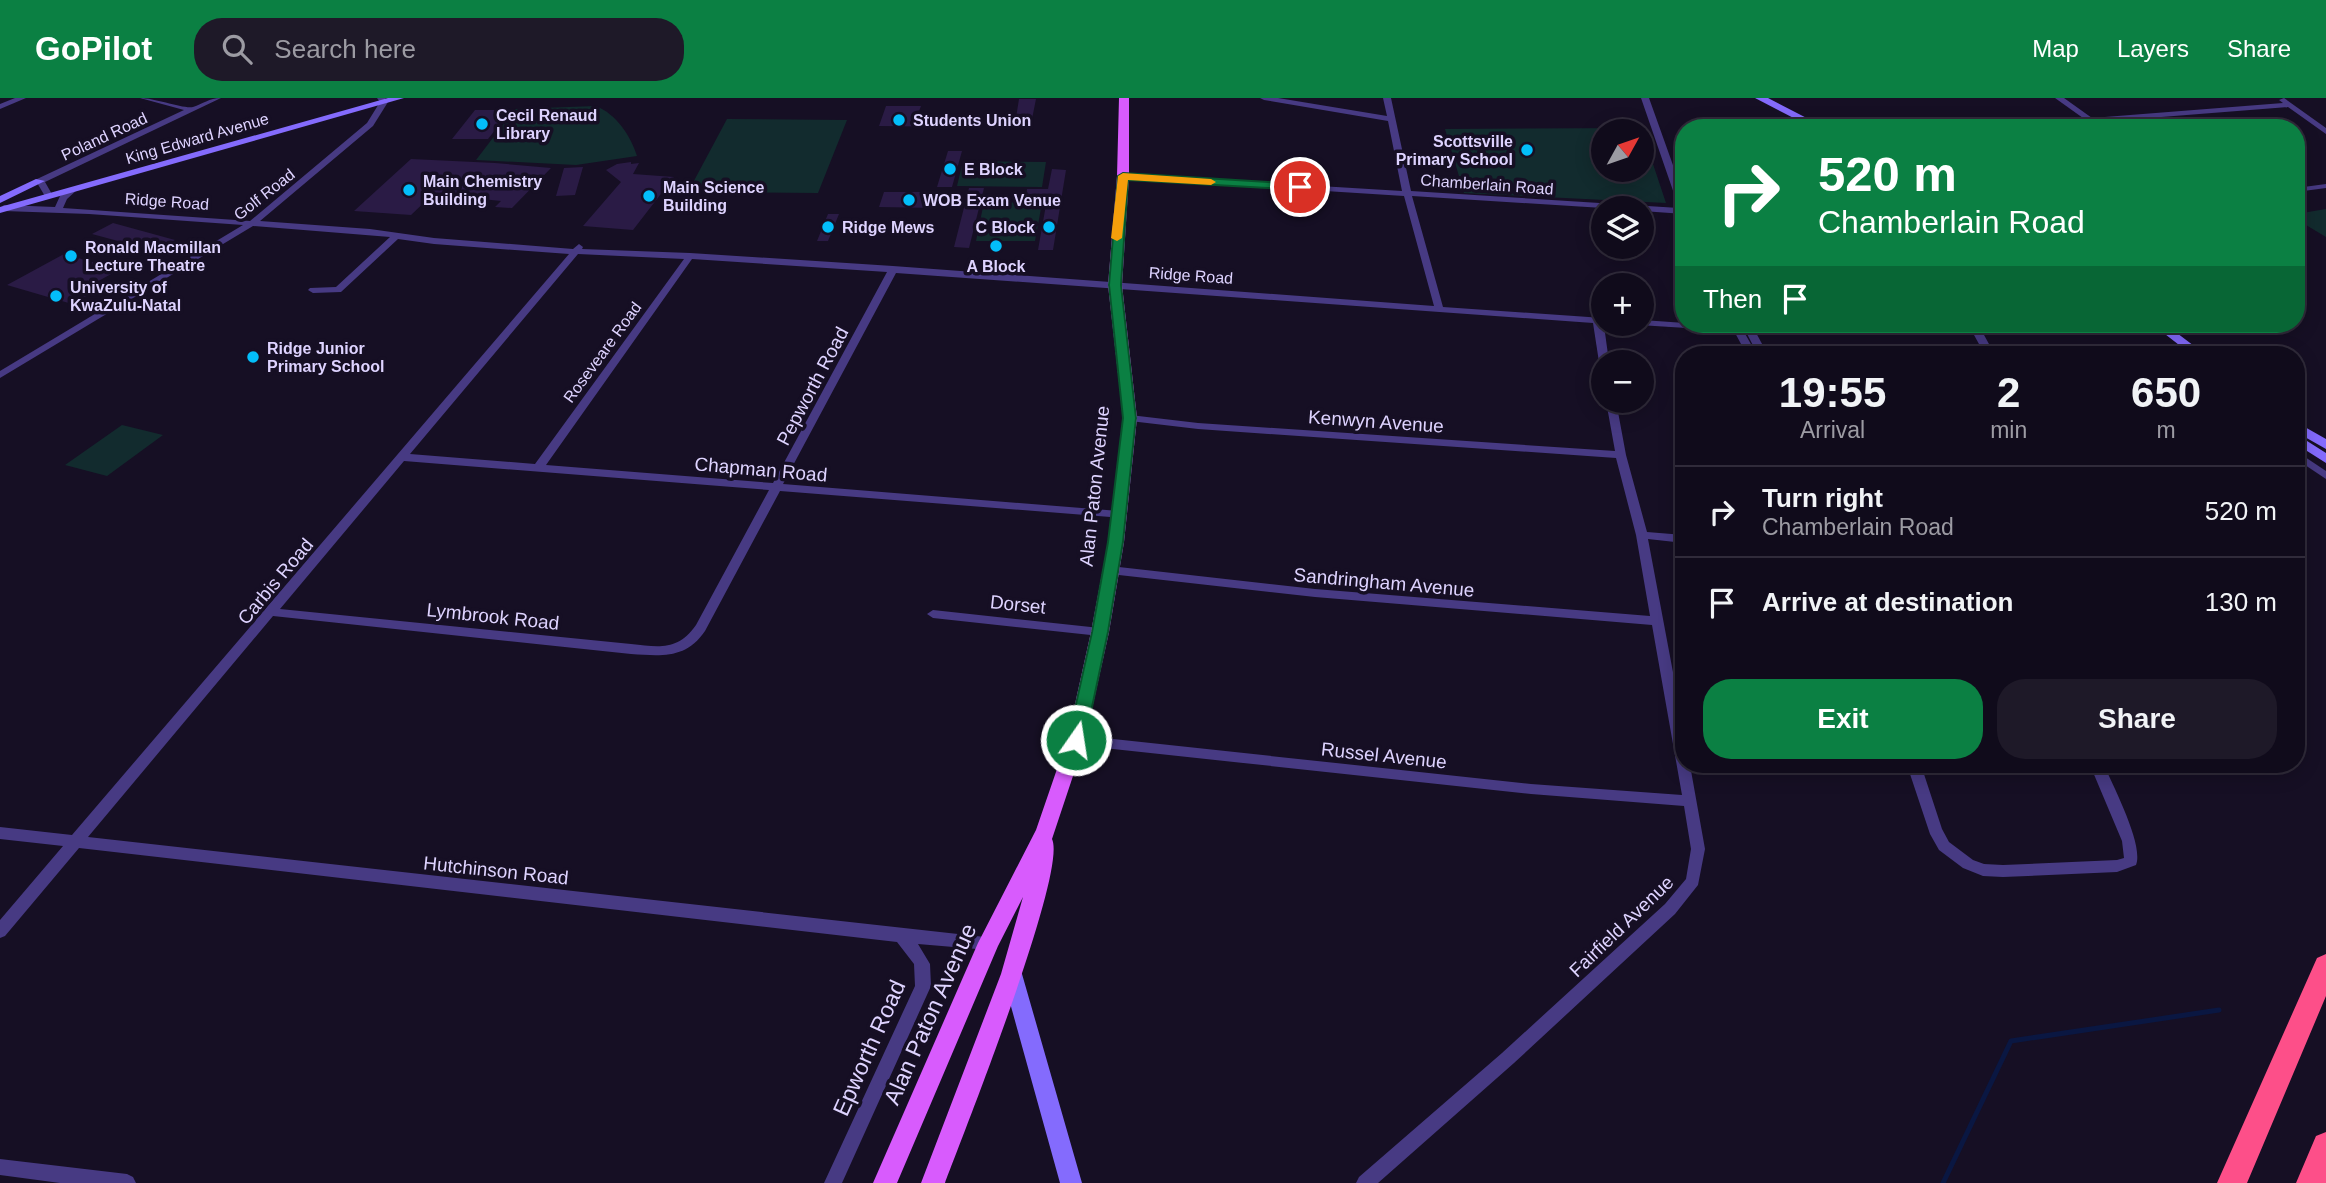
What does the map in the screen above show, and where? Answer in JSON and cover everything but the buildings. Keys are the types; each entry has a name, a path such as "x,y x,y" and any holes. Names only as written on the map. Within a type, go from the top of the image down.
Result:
{"highway":[{"path":"2232,1183 2326,966"},
{"path":"2311,1183 2326,1146"}],"main road":[{"name":"Alan Paton Avenue","path":"885,1183 989,943 1046,830 1076,740 1100,632 1119,515 1130,418 1115,285 1123,176 1124,98"},
{"name":"Alan Paton Avenue","path":"933,1183 1012,974 1041,867 1046,830"}],"street":[{"path":"0,107 22,98"},
{"path":"144,98 192,110"},
{"name":"Poland Road","path":"40,181 217,98"},
{"name":"King Edward Avenue","path":"1,206 49,196 352,111 382,100 399,98"},
{"path":"378,116 411,98"},
{"path":"1264,98 1336,112 1392,119"},
{"path":"1387,98 1407,193 1439,308"},
{"path":"1645,98 1675,177"},
{"path":"1760,98 1803,119"},
{"path":"2059,98 2089,119 2289,105"},
{"path":"2280,98 2326,132"},
{"name":"Golf Road","path":"0,375 254,222 370,124 378,116 382,100"},
{"path":"352,111 368,117 370,124"},
{"name":"Chamberlain Road","path":"1123,176 1591,205"},
{"path":"1,206 40,181 49,196"},
{"path":"2305,189 2326,186"},
{"path":"58,210 63,198 74,188"},
{"name":"Ridge Road","path":"1,206 254,222 578,249"},
{"name":"Chamberlain Road","path":"1654,209 1675,210"},
{"name":"Ridge Road","path":"370,232 395,237 893,269 1591,319"},
{"path":"313,290 338,290 395,237"},
{"name":"Carbis Road","path":"0,931 578,249"},
{"name":"Roseveare Road","path":"539,467 690,256"},
{"name":"Pepworth Road","path":"701,628 893,269"},
{"path":"1654,324 1675,324"},
{"path":"2167,333 2182,346"},
{"path":"2169,333 2187,346"},
{"name":"Fairfield Avenue","path":"1613,413 1642,535 1675,725"},
{"name":"Kenwyn Avenue","path":"1130,418 1198,426 1621,455"},
{"path":"2305,436 2326,445"},
{"path":"2305,440 2326,459"},
{"name":"Chapman Road","path":"401,457 1119,515"},
{"path":"2305,461 2326,476"},
{"path":"1642,535 1675,538"},
{"name":"Sandringham Avenue","path":"1110,570 1301,592 1656,621"},
{"name":"Lymbrook Road","path":"272,612 667,652 688,645 701,628"},
{"name":"Dorset","path":"933,614 1100,632"},
{"name":"Russel Avenue","path":"1076,740 1504,786 1689,801"},
{"name":"Fairfield Avenue","path":"1365,1183 1508,1058 1670,909 1688,889 1696,868 1698,849 1684,773"},
{"path":"1917,773 1935,830 1944,845 1968,864 1983,870 2003,871 2117,866 2131,861 2132,853 2100,773"},
{"name":"Hutchinson Road","path":"0,833 901,936 989,943"},
{"name":"Epworth Road","path":"833,1183 923,986 923,962 901,936"},
{"path":"1012,974 1071,1183"},
{"path":"0,1167 127,1183"}],"green space":[{"path":"596,106 610,114 622,126 637,156 576,165 476,160 515,109"},
{"path":"727,119 847,120 818,193 688,192"},
{"path":"1591,128 1591,182 1654,182 1654,167 1666,203 1654,202 1654,196 1591,196 1591,199 1464,193 1445,129"},
{"path":"963,161 1046,162 1042,187 957,186"},
{"path":"984,202 1042,203 1035,241 976,241"},
{"path":"2326,209 2326,237 2305,224 2305,212"},
{"path":"122,425 163,435 107,476 65,465"}],"waterway":[{"path":"1943,1183 2011,1041 2219,1010"}],"slow traffic":[{"path":"1117,238 1123,176 1211,182"}],"place":[{"name":"Students Union","path":"899,120"},
{"name":"Cecil Renaud Library","path":"482,124"},
{"name":"Scottsville Primary School","path":"1527,150"},
{"name":"E Block","path":"950,169"},
{"name":"Main Chemistry Building","path":"409,190"},
{"name":"Main Science Building","path":"649,196"},
{"name":"WOB Exam Venue","path":"909,200"},
{"name":"Ridge Mews","path":"828,227"},
{"name":"C Block","path":"1049,227"},
{"name":"A Block","path":"996,246"},
{"name":"Ronald Macmillan Lecture Theatre","path":"71,256"},
{"name":"University of KwaZulu-Natal","path":"56,296"},
{"name":"Ridge Junior Primary School","path":"253,357"}],"route":[{"path":"1076,740 1100,632 1116,542 1130,418 1115,285 1116,240 1123,176 1300,187"}]}
